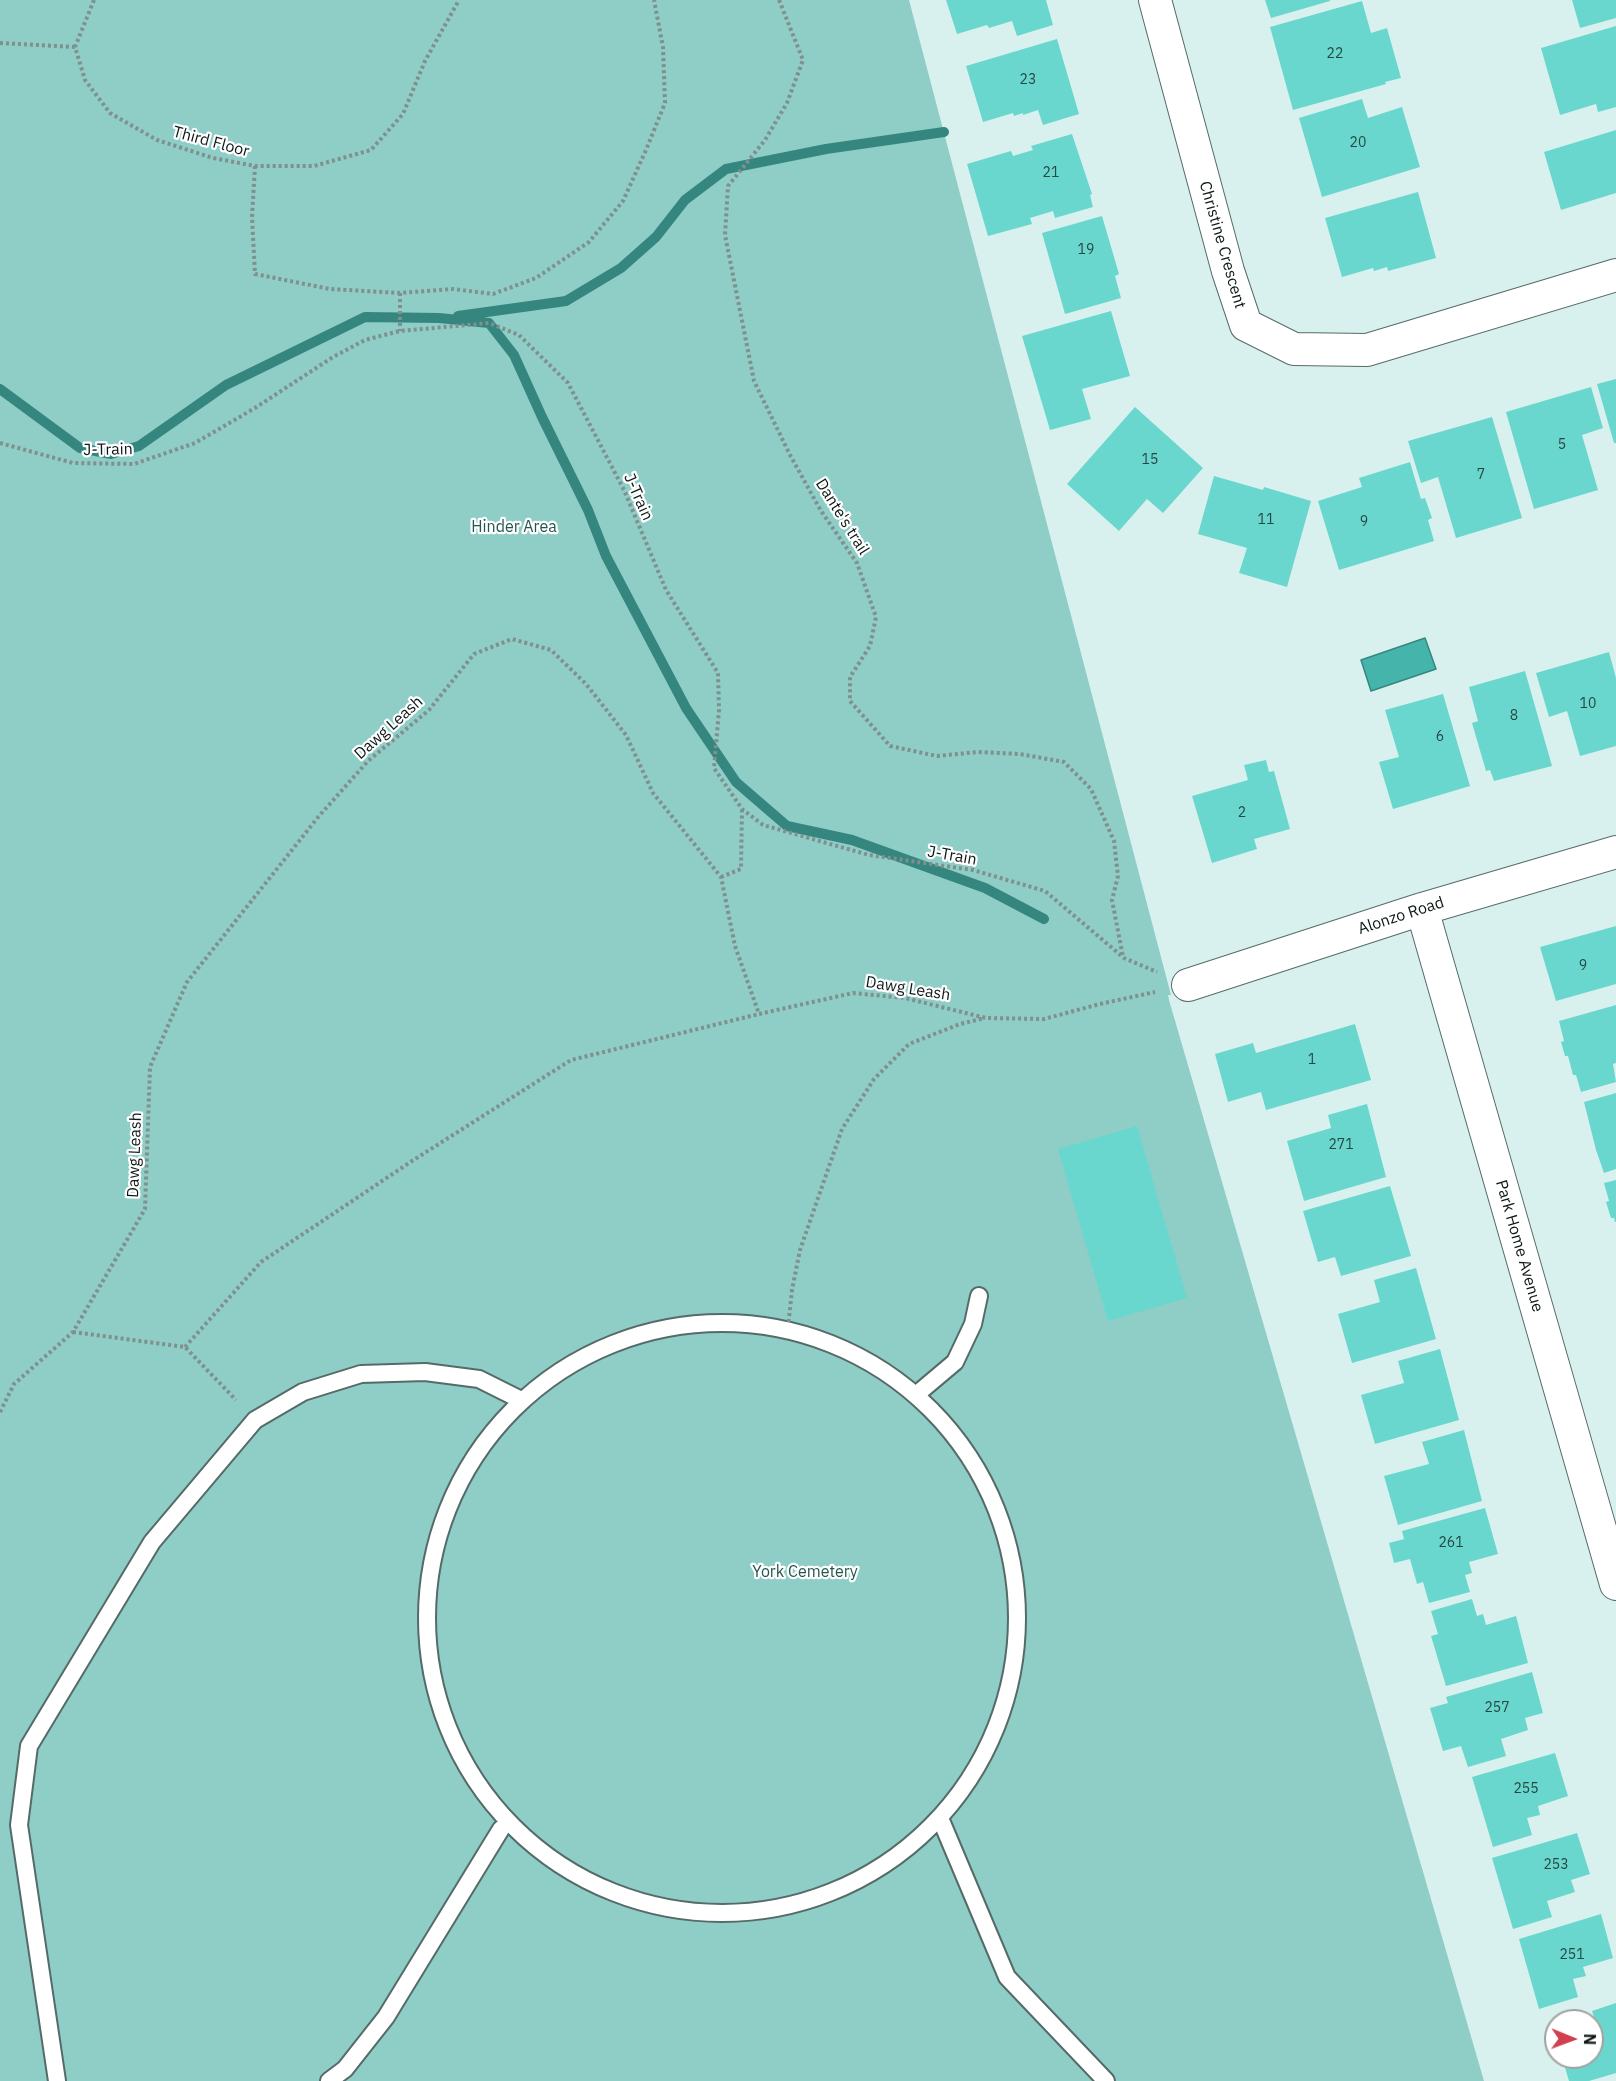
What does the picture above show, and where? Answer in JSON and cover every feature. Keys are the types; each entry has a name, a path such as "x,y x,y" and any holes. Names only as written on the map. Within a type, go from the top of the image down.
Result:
{"street":[{"name":"Christine Crescent","path":"1155,0 1228,271 1246,325 1294,349 1367,350 1616,275"},
{"name":"Alonzo Road","path":"1188,985 1422,909 1616,852"},
{"name":"Park Home Avenue","path":"1422,909 1616,1584"}],"lane":[{"path":"917,1394 955,1362 973,1324 979,1296"},
{"path":"702,1321 788,1328 835,1343 878,1365 917,1394 962,1444 995,1503 1014,1567 1018,1635 1006,1701 980,1763 940,1818 877,1870 802,1903 720,1914 639,1902 565,1868 501,1829 462,1758 436,1693 426,1624 433,1555 456,1489 493,1430 520,1400 618,1340 702,1321"},
{"path":"57,2081 19,1825 28,1746 152,1542 255,1420 303,1392 361,1374 425,1372 478,1379 520,1400"},
{"path":"940,1818 1007,1977 1106,2081"},
{"path":"329,2081 345,2069 386,2017 501,1829"}],"path":[{"path":"0,43 75,47 94,0"},
{"name":"Third Floor","path":"75,47 85,80 110,113 157,140 213,158 255,166 314,166 371,150 403,114 425,61 459,0"},
{"path":"255,166 252,217 255,274 330,289 400,292 453,290 493,294 536,278 589,242 622,201 665,104 663,47 654,0"},
{"name":"Dante's trail","path":"779,0 803,60 787,102 765,140 729,186 724,235 754,381 821,511 857,563 876,616 870,646 850,678 850,701 890,746 937,756 978,752 1020,754 1064,762 1091,789 1114,841 1118,876 1112,900 1124,958"},
{"path":"400,292 400,331"},
{"name":"J-Train","path":"0,443 73,463 134,464 195,442 255,408 333,357 364,340 400,331 489,323 519,335 568,383 624,490 666,590 718,672 719,710 714,768 742,809 763,825 868,855 973,870 1046,891 1124,958"},
{"name":"Dawg Leash","path":"0,1412 14,1384 73,1332 145,1209 150,1067 187,982 319,816 368,761 429,710 474,654 512,639 551,650 586,684 626,735 653,793 721,877 735,946 759,1014 853,993 905,998 986,1018 1044,1019 1188,985"},
{"path":"721,877 741,869 742,809"},
{"path":"185,1347 261,1262 571,1059 759,1014"},
{"path":"788,1328 792,1290 800,1250 842,1129 874,1079 909,1044 960,1024 986,1018"},
{"path":"73,1332 185,1347 255,1420"}],"green space":[{"path":"0,0 909,0 1171,995 1168,995 1169,1000 1484,2081 0,2081"}],"shaded area":[{"path":"1425,638 1436,669 1371,691 1361,660"}],"building":[{"path":"946,0 1046,0 1053,25 1017,36 1012,21 989,28 987,25 957,34"},
{"path":"1265,0 1330,0 1330,1 1271,18"},
{"path":"1572,0 1616,0 1616,18 1580,28"},
{"path":"1362,1 1371,33 1387,28 1401,78 1293,110 1270,27"},
{"path":"1616,26 1616,107 1598,112 1596,104 1560,115 1541,48"},
{"path":"1057,39 1079,114 1043,125 1038,110 1023,115 1023,113 1014,116 1013,113 983,122 966,66"},
{"path":"1362,99 1368,118 1402,107 1420,167 1322,197 1299,118"},
{"path":"1616,130 1616,193 1561,210 1544,152"},
{"path":"1072,134 1092,194 1090,195 1093,207 1055,218 1053,211 1030,218 1032,224 988,236 967,164 1011,151 1013,156 1033,150 1031,146"},
{"path":"1418,192 1436,258 1388,271 1387,267 1374,271 1373,268 1342,277 1325,218"},
{"path":"1102,216 1119,274 1115,276 1121,298 1065,314 1042,233"},
{"path":"1111,311 1130,376 1082,389 1091,419 1050,430 1022,336"},
{"path":"1616,379 1616,443 1614,443 1597,384"},
{"path":"1591,387 1603,428 1582,435 1598,490 1534,509 1506,412"},
{"path":"1135,407 1203,468 1163,513 1147,499 1119,531 1067,484"},
{"path":"1492,417 1522,518 1456,538 1438,477 1421,483 1408,441"},
{"path":"1410,462 1421,499 1425,498 1432,518 1428,520 1434,541 1339,570 1318,501 1362,487 1359,478"},
{"path":"1214,476 1263,490 1264,487 1311,501 1287,587 1239,573 1247,548 1198,534"},
{"path":"1609,652 1616,678 1616,746 1580,756 1567,711 1549,717 1536,673"},
{"path":"1525,671 1552,766 1494,781 1490,770 1486,771 1472,723 1478,721 1469,687"},
{"path":"1443,694 1470,786 1393,809 1379,762 1399,757 1385,710"},
{"path":"1266,760 1269,772 1274,771 1290,829 1254,839 1257,849 1212,863 1192,796 1248,780 1244,765"},
{"path":"1616,926 1616,984 1556,1001 1540,947"},
{"path":"1616,1005 1616,1063 1613,1064 1616,1082 1581,1092 1568,1056 1565,1056 1559,1021"},
{"path":"1355,1024 1371,1080 1266,1110 1261,1092 1228,1102 1215,1054 1253,1043 1256,1053"},
{"path":"1616,1093 1616,1169 1604,1173 1584,1102"},
{"path":"1367,1104 1386,1177 1304,1201 1287,1141 1331,1128 1328,1115"},
{"path":"1137,1126 1187,1298 1108,1321 1058,1149"},
{"path":"1616,1180 1615,1222 1614,1218 1611,1218 1606,1202 1609,1201 1604,1183"},
{"path":"1390,1186 1411,1256 1341,1276 1335,1257 1318,1262 1303,1211"},
{"path":"1416,1268 1436,1339 1352,1363 1338,1314 1380,1302 1374,1280"},
{"path":"1440,1349 1459,1420 1375,1444 1361,1395 1404,1383 1398,1361"},
{"path":"1464,1430 1482,1501 1398,1525 1384,1476 1429,1464 1422,1442"},
{"path":"1485,1508 1498,1554 1469,1562 1472,1573 1465,1575 1470,1592 1429,1603 1423,1582 1417,1584 1410,1559 1394,1563 1389,1543 1404,1539 1402,1531"},
{"path":"1472,1599 1477,1616 1483,1614 1486,1625 1516,1616 1528,1663 1446,1686 1431,1636 1438,1634 1431,1611"},
{"path":"1532,1672 1543,1713 1525,1718 1528,1730 1501,1739 1506,1756 1468,1767 1461,1746 1443,1751 1430,1708 1448,1703 1446,1697"},
{"path":"1555,1753 1568,1796 1538,1806 1540,1815 1527,1818 1532,1835 1493,1847 1472,1777"},
{"path":"1577,1833 1590,1874 1571,1880 1575,1892 1547,1901 1552,1917 1513,1929 1492,1858"},
{"path":"1601,1914 1613,1958 1583,1967 1586,1976 1573,1979 1578,1997 1539,2009 1519,1939"},
{"path":"1616,2003 1616,2073 1589,2081 1569,2081 1566,2069 1604,2069 1604,2009 1598,2009"}],"waterway":[{"path":"458,316 566,301 621,268 656,237 685,200 726,169 826,149 944,132"},
{"path":"0,389 80,448 111,454 139,446 226,385 365,317 439,318 489,323 514,355 588,510 606,556 686,708 736,782 787,826 852,840 985,888 1044,919"}],"park label":[{"name":"Hinder Area","path":"514,527"},
{"name":"York Cemetery","path":"805,1572"}]}
